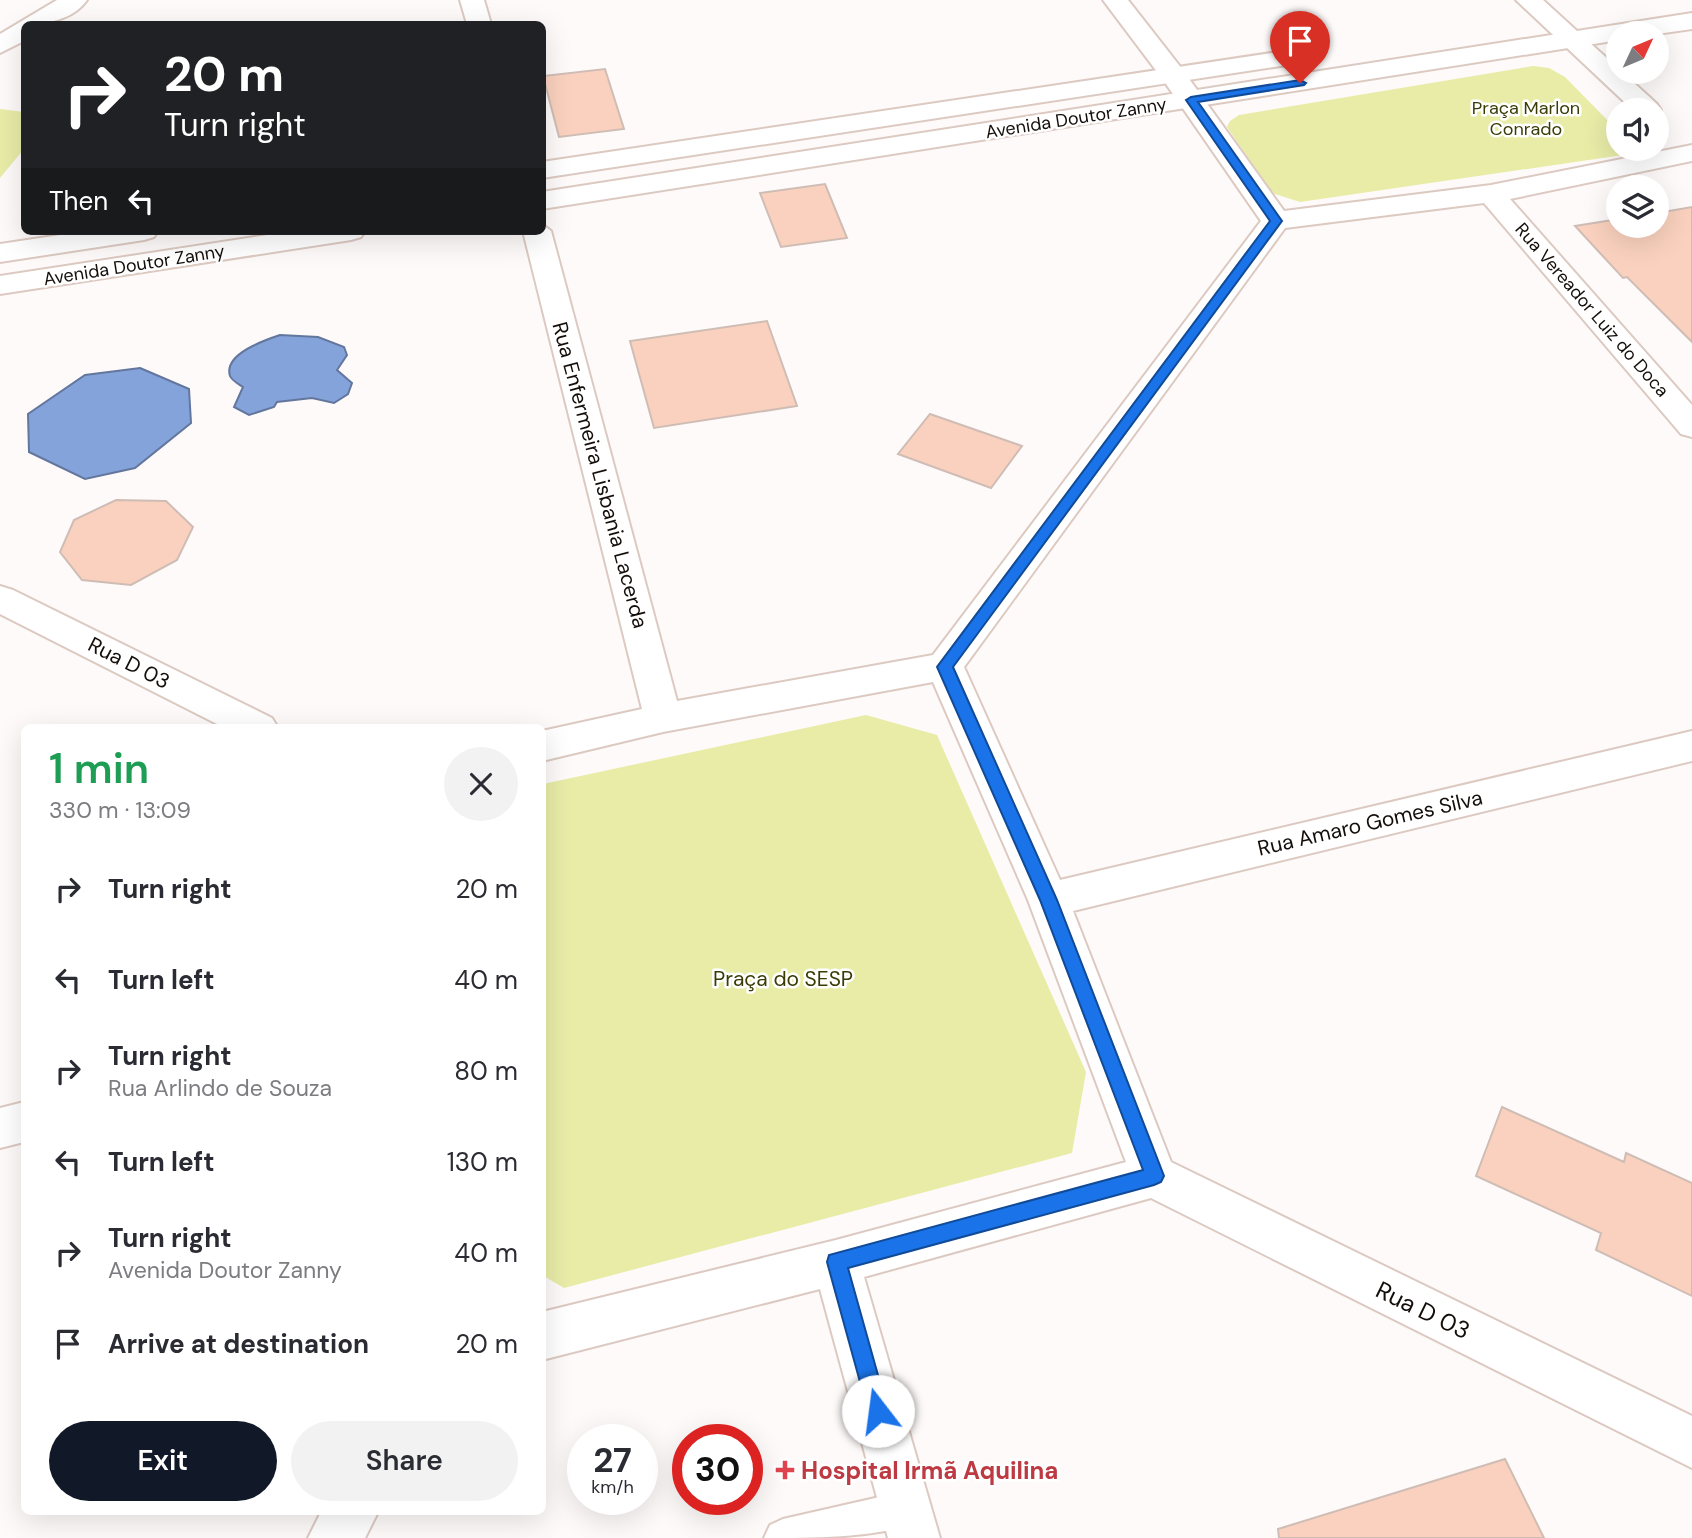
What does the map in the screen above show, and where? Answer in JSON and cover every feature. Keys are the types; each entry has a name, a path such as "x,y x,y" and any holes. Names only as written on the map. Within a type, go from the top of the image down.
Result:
{"street":[{"path":"39,21 75,0"},
{"path":"472,0 478,21"},
{"path":"1115,0 1173,75 1276,221"},
{"path":"1528,0 1634,98"},
{"path":"1349,50 1681,0"},
{"name":"Avenida Doutor Zanny","path":"546,200 1692,21"},
{"path":"0,45 21,32"},
{"name":"Avenida Doutor Zanny","path":"546,169 1322,53"},
{"path":"1669,131 1692,153"},
{"path":"546,745 663,718 945,667 1276,221 1491,194 1692,153"},
{"name":"Rua Vereador Luiz do Doca","path":"1491,194 1692,426"},
{"name":"Avenida Doutor Zanny","path":"0,253 118,235"},
{"name":"Avenida Doutor Zanny","path":"0,285 325,235"},
{"name":"Rua Enfermeira Lisbania Lacerda","path":"538,235 663,718"},
{"name":"Rua D 03","path":"0,598 250,724"},
{"path":"546,1335 836,1262 1154,1176 1048,900 945,667"},
{"name":"Rua Amaro Gomes Silva","path":"1048,900 1692,746"},
{"path":"0,1128 21,1123"},
{"name":"Rua D 03","path":"1154,1176 1692,1443"},
{"path":"836,1262 910,1524"},
{"path":"334,1538 350,1515"}],"lane":[{"path":"783,1538 910,1524"}],"green space":[{"name":"Praça Marlon Conrado","path":"1533,66 1549,68 1565,77 1606,119 1606,157 1300,202 1272,193 1227,127 1230,121 1239,115"},
{"path":"0,109 21,112 21,153 0,178"},
{"name":"Praça do SESP","path":"866,715 937,735 1086,1072 1072,1153 564,1288 546,1277 546,783"}],"water":[{"path":"280,335 318,337 344,347 347,355 337,370 352,383 348,394 334,403 312,398 277,402 274,407 249,415 234,407 243,387 230,376 233,361 247,349"},
{"path":"140,368 189,389 191,423 135,468 85,479 29,452 28,414 85,375"}],"building":[{"path":"605,69 624,129 559,137 546,87 546,76"},
{"path":"825,184 847,238 781,247 760,193"},
{"path":"1692,207 1692,342 1627,277 1623,278 1575,226 1606,221 1606,238 1669,238 1669,211"},
{"path":"767,321 797,406 654,428 630,341"},
{"path":"930,414 1022,446 991,488 898,454"},
{"path":"116,500 166,501 193,527 177,560 131,585 82,580 60,552 74,520"},
{"path":"1502,1107 1624,1162 1626,1153 1692,1183 1692,1296 1596,1250 1601,1233 1476,1176"},
{"path":"1505,1459 1544,1538 1279,1538 1278,1529"}],"place":[{"name":"Hospital Irmã Aquilina","path":"785,1470"}],"route":[{"path":"878,1411 836,1262 1154,1176 1048,900 945,667 1276,221 1191,100 1300,83"}]}
